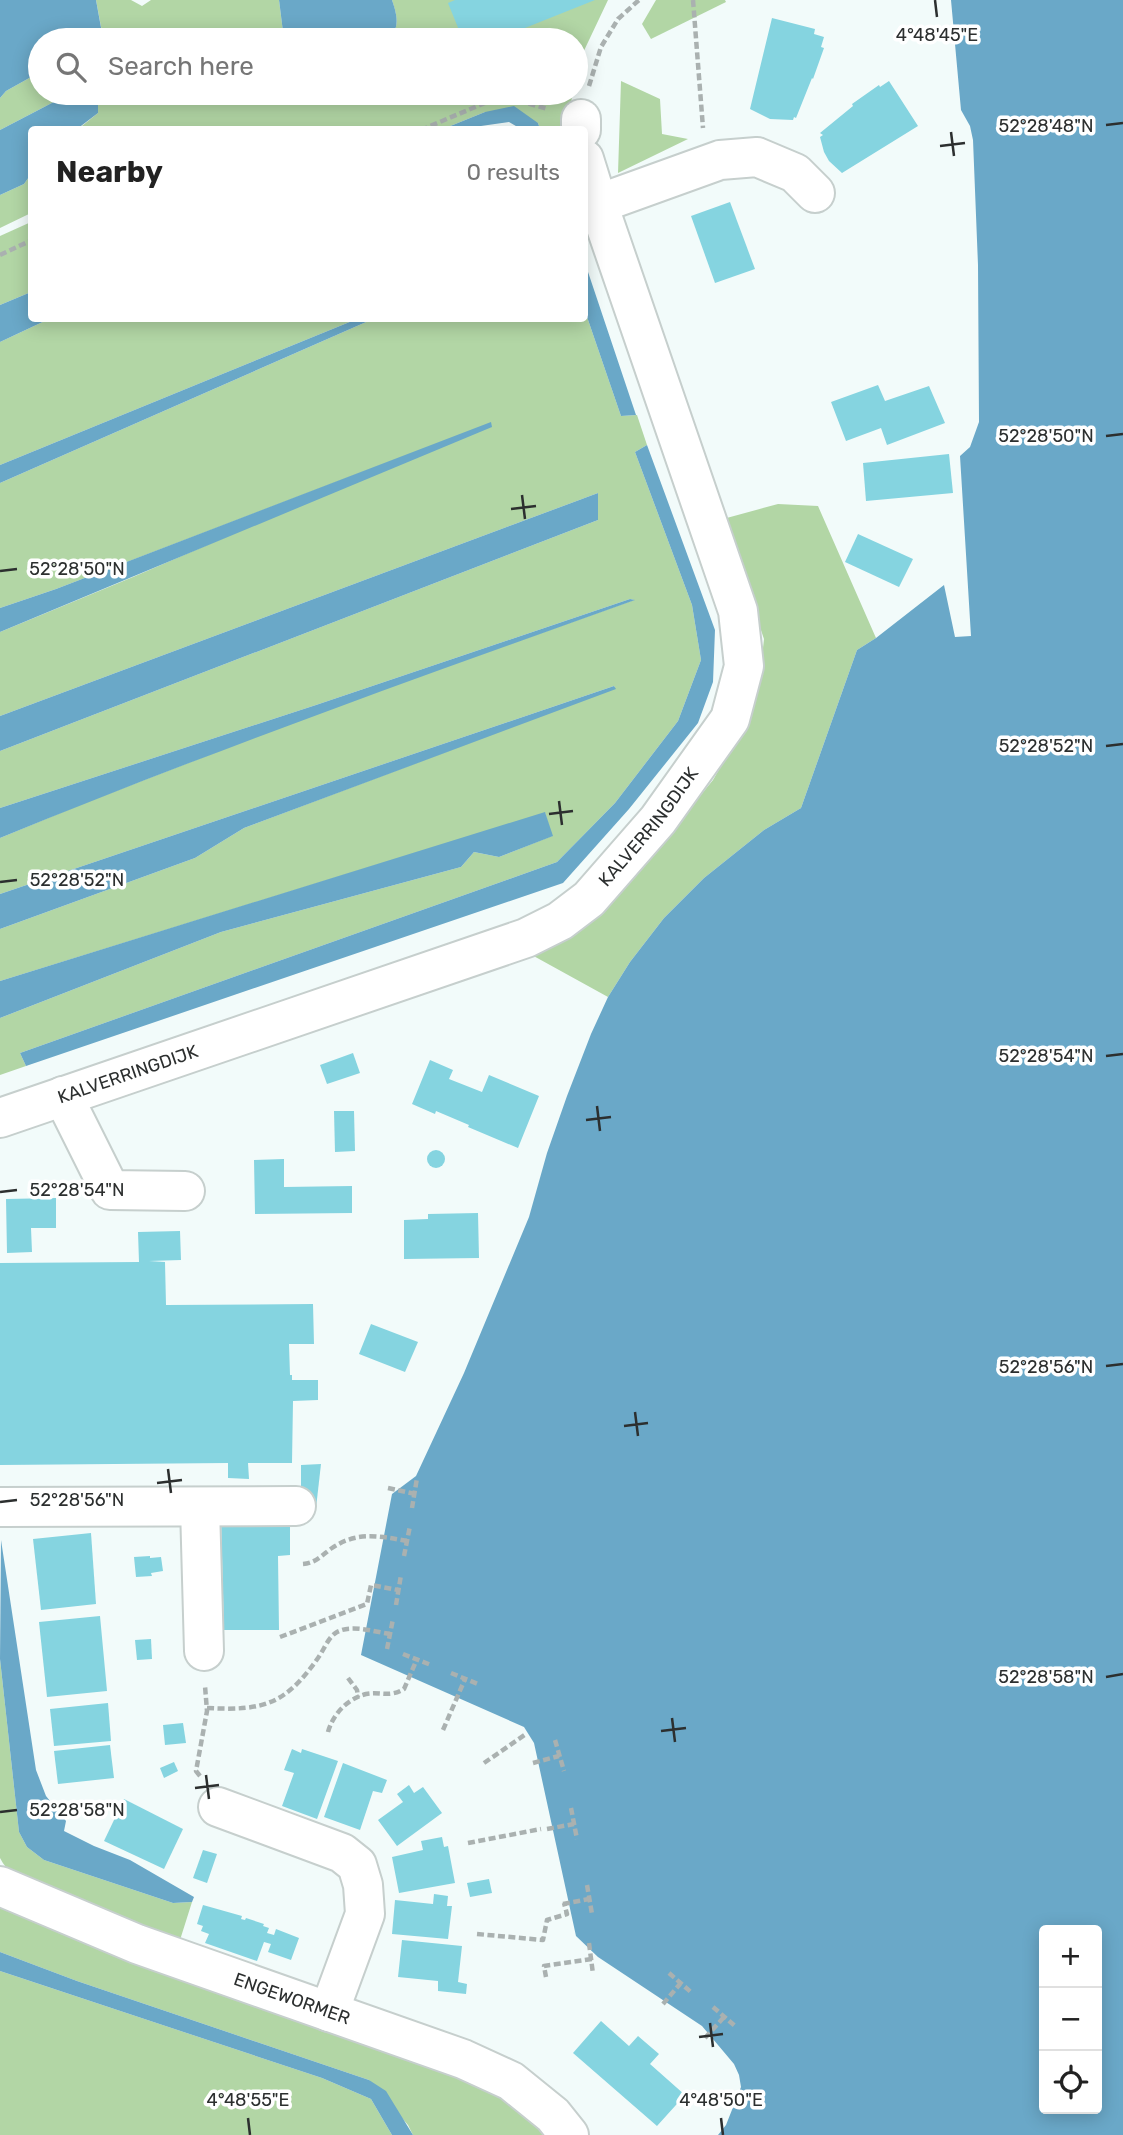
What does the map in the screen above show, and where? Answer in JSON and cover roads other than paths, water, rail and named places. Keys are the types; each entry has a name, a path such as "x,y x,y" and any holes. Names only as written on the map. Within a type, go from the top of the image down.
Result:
{"street":[{"path":"598,204 720,160 757,157 795,173 815,193"},
{"name":"KALVERRINGDIJK","path":"0,1118 526,938 559,921 589,899 658,820 730,719 744,666 738,611 588,172"},
{"path":"64,1096 110,1190 185,1191"},
{"path":"0,1507 296,1506"},
{"path":"200,1507 204,1651"},
{"path":"218,1807 342,1853 357,1865 363,1885 365,1914 329,2012"},
{"name":"ENGEWORMER","path":"0,1886 137,1944 463,2059 511,2081 553,2115 569,2135"}],"water":[{"path":"0,0 96,0 101,28 28,28 28,79 6,91 0,98"},
{"path":"279,0 392,0 396,16 395,28 282,28"},
{"path":"951,0 1123,0 1123,2135 718,2135 726,2125 741,2087 734,2064 702,2026 598,1957 576,1936 534,1743 524,1727 361,1655 392,1494 416,1476 464,1373 529,1217 567,1096 608,997 630,962 664,918 704,878 764,830 801,808 857,650 944,585 955,637 971,636 960,456 970,447 979,422 978,265 973,140 970,126 961,110"},
{"path":"48,105 98,105 98,113 81,126 28,126 28,178 24,184 0,195 0,130"},
{"path":"514,106 539,126 516,126 509,122 450,126 485,112"},
{"path":"588,272 637,415 621,416 588,320"},
{"path":"28,293 28,322 43,322 0,342 0,305"},
{"path":"350,322 366,322 0,483 0,465"},
{"path":"491,422 492,427 0,632 0,608"},
{"path":"647,445 715,630 713,682 698,723 629,809 563,883 26,1066 20,1053 557,862 615,803 678,721 701,660 692,605 635,452"},
{"path":"598,493 598,520 0,751 0,716"},
{"path":"630,599 635,600 237,745 0,838 0,808"},
{"path":"614,686 616,689 244,828 195,858 0,929 0,894"},
{"path":"545,812 553,836 499,857 474,852 461,867 221,932 0,1018 0,981"},
{"path":"1,1540 36,1770 46,1796 66,1821 64,1831 130,1860 194,1897 192,1902 173,1903 44,1860 27,1847 19,1832 0,1659"},
{"path":"0,1952 77,1981 369,2080 386,2091 413,2135 392,2135 371,2099 322,2078 0,1971"}]}
